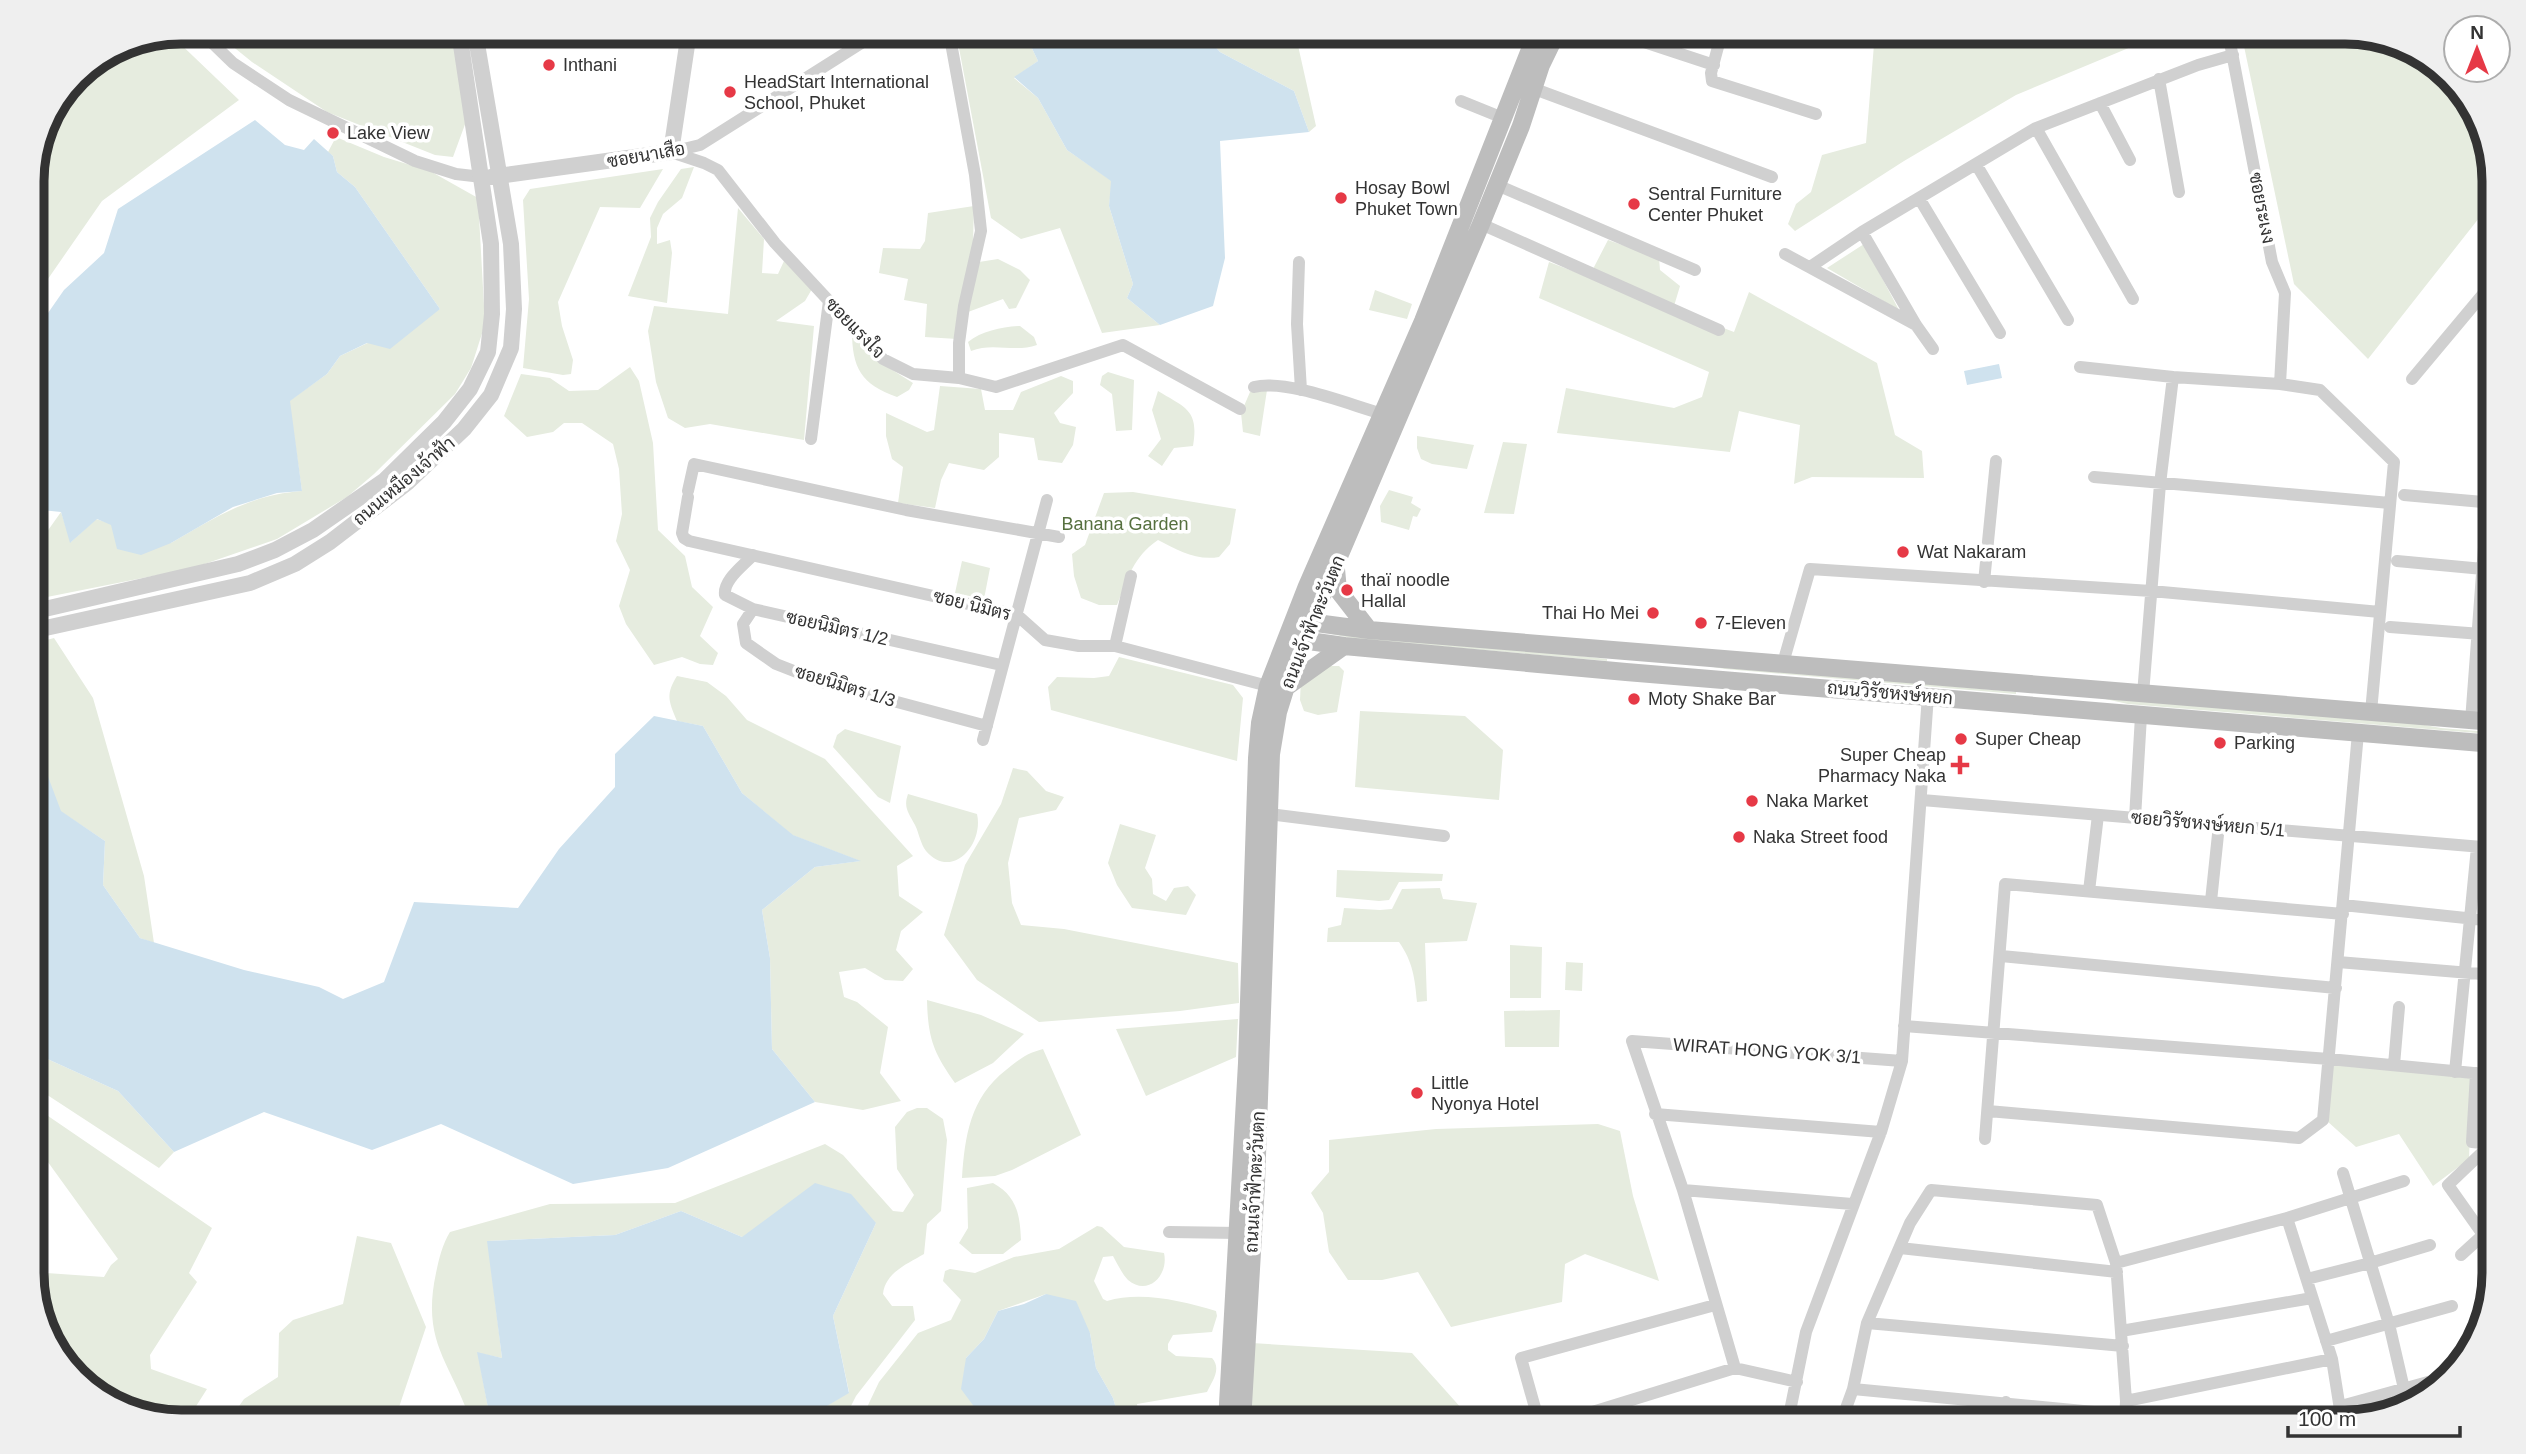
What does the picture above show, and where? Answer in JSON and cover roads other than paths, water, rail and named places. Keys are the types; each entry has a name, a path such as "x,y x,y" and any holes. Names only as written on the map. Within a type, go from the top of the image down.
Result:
{"main road":[{"name":"ถนนเจ้าฟ้าตะวันตก","path":"1228,1410 1247,1063 1256,758 1260,723 1277,687 1382,414 1423,321 1532,44"},
{"name":"ถนนเจ้าฟ้าตะวันตก","path":"1303,621 1338,558 1482,224 1521,126 1532,88 1552,44"},
{"path":"1338,558 1335,574 1338,590 1369,630"},
{"name":"ถนนวิรัชหงษ์หยก","path":"1303,621 1369,630 2482,721"},
{"name":"ถนนวิรัชหงษ์หยก","path":"1295,639 1626,672 2482,743"},
{"path":"1277,687 1345,646"},
{"path":"1626,672 1627,650"},
{"path":"2025,704 2027,682"},
{"name":"ถนนเจ้าฟ้าตะวันตก","path":"1243,1410 1256,1184 1269,814 1277,687"}],"street":[{"path":"213,44 233,63 289,100 415,161 456,174 482,177"},
{"name":"ถนนเหมืองเจ้าฟ้า","path":"44,609 238,564 275,550 313,530 384,480 444,422 470,389 488,352 492,314 491,244 461,44"},
{"name":"ถนนเหมืองเจ้าฟ้า","path":"44,629 250,583 295,564 407,483 464,429 491,395 511,348 514,309 511,244 477,44"},
{"path":"671,152 687,44"},
{"name":"ซอยนาเสือ","path":"482,177 500,178 671,152 700,145 860,44"},
{"path":"951,44 975,175 981,231 964,306 959,342 959,378"},
{"path":"1650,44 1714,65"},
{"path":"1719,44 1710,77 1714,83 1815,114"},
{"name":"ซอยระเงง","path":"2231,44 2272,262 2286,293 2280,384"},
{"path":"1810,267 1862,232 2036,128 2159,79 2233,55"},
{"path":"2159,79 2179,192"},
{"path":"1532,88 1772,177"},
{"path":"1461,101 1503,118"},
{"path":"2100,103 2130,160"},
{"path":"2036,128 2133,299"},
{"name":"ซอยแรงใจ","path":"671,152 718,170 775,243 883,359 913,374 959,378 996,387 1123,345 1240,409"},
{"path":"1976,163 2068,320"},
{"path":"1497,185 1695,270"},
{"path":"1919,198 2000,333"},
{"path":"1482,224 1719,330"},
{"path":"1862,232 1933,349"},
{"path":"491,244 511,244"},
{"path":"1785,254 1916,325"},
{"path":"1299,262 1297,324 1300,390"},
{"path":"2412,379 2482,295"},
{"path":"811,439 829,301"},
{"path":"2080,367 2280,384 2320,390 2394,461 2371,712"},
{"path":"2143,694 2160,484 2174,377"},
{"path":"1254,387 1261,385 1300,390 1382,414"},
{"path":"1984,582 1996,461"},
{"name":"ซอย นิมิตร","path":"1040,533 906,510 694,464 682,525 684,538 1017,615 1045,640 1079,646 1115,646 1277,687"},
{"path":"2094,477 2390,503"},
{"path":"2403,495 2482,502"},
{"path":"983,740 1047,500"},
{"path":"1040,533 1059,537"},
{"name":"ซอยนิมิตร 1/2","path":"753,555 726,583 725,596 753,609 1001,665"},
{"path":"2398,561 2482,568"},
{"path":"1783,663 1810,569 2151,591 2380,612"},
{"path":"1115,646 1132,576"},
{"path":"2471,720 2476,634 2482,602"},
{"name":"ซอยนิมิตร 1/3","path":"753,609 743,624 746,643 776,664 822,682 986,726"},
{"path":"2390,627 2482,634"},
{"path":"1790,1410 1806,1332 1881,1132 1902,1061 1928,695"},
{"path":"2135,818 2141,716"},
{"path":"1988,1111 2299,1138 2323,1120 2358,733"},
{"name":"ซอยวิรัชหงษ์หยก 5/1","path":"1922,800 2482,847"},
{"path":"1269,814 1444,836"},
{"path":"2089,891 2098,815"},
{"path":"2211,901 2219,825"},
{"path":"2455,1072 2477,846"},
{"path":"1985,1139 2005,884 2482,920"},
{"path":"2001,956 2336,988"},
{"path":"2338,962 2482,974"},
{"path":"2394,1065 2399,1007"},
{"path":"1904,1026 2482,1074"},
{"name":"WIRAT HONG YOK 3/1","path":"1656,1114 1632,1041 1902,1061"},
{"path":"2476,1073 2473,1142 2482,1143"},
{"path":"1735,1368 1682,1190 1656,1114 1881,1132"},
{"path":"2482,1154 2448,1185 2482,1234"},
{"path":"2343,1173 2389,1324 2406,1396"},
{"path":"1900,1248 2117,1267 2404,1181"},
{"path":"1682,1190 1852,1204"},
{"path":"1846,1410 1853,1389 1867,1323 1910,1223 1931,1190 2098,1205 2117,1267 2126,1410"},
{"path":"2287,1218 2332,1359 2341,1410"},
{"path":"1169,1232 1239,1233"},
{"path":"2461,1255 2482,1239"},
{"path":"2307,1279 2370,1264 2430,1245"},
{"path":"2121,1331 2312,1298"},
{"path":"1535,1410 1521,1359 1715,1305"},
{"path":"2326,1341 2452,1306"},
{"path":"1867,1323 2123,1346"},
{"path":"2126,1401 2332,1359"},
{"path":"1601,1410 1735,1368 1797,1382"},
{"path":"2341,1406 2429,1382"},
{"path":"1853,1389 2006,1402 2062,1410"},
{"path":"2005,1410 2006,1402"}],"water":[{"path":"1030,44 1213,44 1220,52 1294,91 1309,132 1220,141 1225,258 1213,306 1160,325 1127,298 1133,284 1109,206 1111,181 1067,150 1038,98 1014,77 1038,61"},
{"path":"255,120 285,145 304,150 314,139 333,156 337,172 355,187 440,309 390,349 367,343 340,356 327,374 290,401 302,491 277,493 233,507 171,543 141,555 117,549 111,525 97,519 70,543 61,512 44,510 44,319 64,290 104,253 118,209"},
{"path":"1999,364 2002,378 1967,385 1964,371"},
{"path":"654,716 703,726 742,793 793,835 861,861 815,867 762,910 770,958 772,1049 815,1102 668,1168 573,1184 441,1124 372,1150 264,1112 174,1152 118,1091 44,1057 44,766 61,811 105,841 103,885 140,938 244,970 319,987 343,999 384,982 414,902 518,908 559,849 615,787 615,754"},
{"path":"815,1183 851,1194 876,1223 833,1316 849,1393 820,1410 488,1410 477,1352 502,1358 487,1241 615,1235 681,1211 742,1237"},
{"path":"1046,1294 1076,1301 1090,1333 1096,1368 1113,1398 1116,1410 977,1410 961,1389 966,1358 984,1339 998,1311"}],"place":[{"name":"Inthani","path":"549,65"},
{"name":"HeadStart International School, Phuket","path":"730,92"},
{"name":"Lake View","path":"333,133"},
{"name":"Hosay Bowl Phuket Town","path":"1341,198"},
{"name":"Sentral Furniture Center Phuket","path":"1634,204"},
{"name":"Wat Nakaram","path":"1903,552"},
{"name":"thaï noodle Hallal","path":"1347,590"},
{"name":"Thai Ho Mei","path":"1653,613"},
{"name":"7-Eleven","path":"1701,623"},
{"name":"Moty Shake Bar","path":"1634,699"},
{"name":"Super Cheap","path":"1961,739"},
{"name":"Parking","path":"2220,743"},
{"name":"Super Cheap Pharmacy Naka","path":"1960,765"},
{"name":"Naka Market","path":"1752,801"},
{"name":"Naka Street food","path":"1739,837"},
{"name":"Little Nyonya Hotel","path":"1417,1093"}],"park label":[{"name":"Banana Garden","path":"1125,524"}]}
